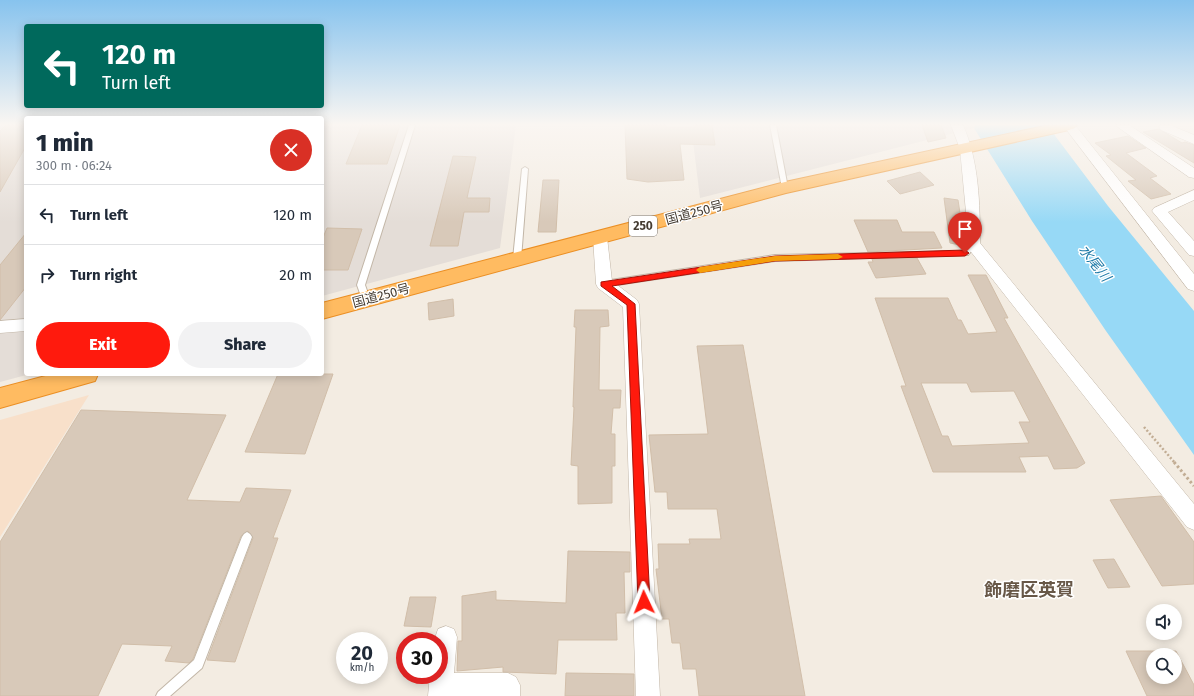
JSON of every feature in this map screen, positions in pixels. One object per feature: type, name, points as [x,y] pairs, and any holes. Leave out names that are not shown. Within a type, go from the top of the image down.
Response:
[{"type":"highway","name":"国道250号","points":[[324,310],[785,188],[923,157]]},
{"type":"highway","points":[[0,398],[80,376]]},
{"type":"street","points":[[967,157],[973,212],[973,244],[1194,520]]},
{"type":"street","points":[[1095,157],[1194,285]]},
{"type":"street","points":[[1169,157],[1194,174]]},
{"type":"street","points":[[1194,194],[1159,211],[1194,251]]},
{"type":"street","points":[[600,237],[604,284],[631,304],[648,696]]},
{"type":"street","points":[[0,327],[24,325]]},
{"type":"street","points":[[440,690],[508,685],[508,696]]},
{"type":"lane","points":[[366,299],[361,285],[402,157]]},
{"type":"lane","points":[[779,157],[785,188]]},
{"type":"lane","points":[[518,259],[525,170]]},
{"type":"lane","points":[[604,284],[775,258],[965,253],[973,244]]},
{"type":"lane","points":[[162,696],[198,664],[247,537]]},
{"type":"shaded area","points":[[0,157],[24,157],[24,376],[0,382]]},
{"type":"shaded area","points":[[324,157],[512,157],[500,248],[324,295]]},
{"type":"shaded area","points":[[695,157],[859,157],[700,198]]},
{"type":"shaded area","points":[[89,395],[0,537],[0,420]]},
{"type":"water","name":"水尾川","points":[[992,157],[1071,157],[1108,206],[1194,311],[1194,455],[1106,331],[1032,221]]},
{"type":"building","points":[[0,157],[20,157],[0,192]]},
{"type":"building","points":[[349,157],[389,157],[387,164],[346,164]]},
{"type":"building","points":[[453,157],[476,157],[467,198],[490,198],[489,212],[464,212],[458,246],[430,246]]},
{"type":"building","points":[[626,157],[681,157],[684,180],[648,182],[627,179]]},
{"type":"building","points":[[1108,157],[1132,157],[1157,176],[1150,178],[1171,194],[1151,199],[1128,181],[1136,180]]},
{"type":"building","points":[[1185,157],[1194,157],[1194,163]]},
{"type":"building","points":[[920,172],[934,185],[900,194],[887,181]]},
{"type":"building","points":[[543,180],[559,180],[556,232],[538,232]]},
{"type":"building","points":[[944,198],[958,200],[965,246],[950,243]]},
{"type":"building","points":[[854,220],[897,220],[902,232],[934,232],[942,248],[868,252]]},
{"type":"building","points":[[327,228],[362,229],[348,270],[324,270],[324,235]]},
{"type":"building","points":[[24,235],[24,290],[0,320],[0,265]]},
{"type":"building","points":[[917,258],[926,274],[876,278],[868,262],[873,262],[872,259]]},
{"type":"building","points":[[968,275],[986,275],[1008,318],[1004,318],[1085,463],[1077,468],[1054,469],[1048,456],[1019,457],[1026,472],[933,472],[901,386],[906,386],[875,298],[948,298],[958,320],[961,320],[968,334],[997,332]],"holes":[[[921,383],[967,383],[971,392],[1014,391],[1030,422],[1019,422],[1029,443],[952,446],[948,436],[942,436]]]},
{"type":"building","points":[[453,299],[454,316],[429,320],[428,303]]},
{"type":"building","points":[[575,310],[608,310],[609,326],[600,327],[599,390],[621,390],[620,408],[613,408],[611,434],[615,434],[615,466],[612,466],[612,503],[578,504],[578,466],[571,465],[574,407]]},
{"type":"building","points":[[743,345],[805,696],[699,696],[696,669],[683,669],[680,643],[672,643],[669,619],[662,619],[656,569],[659,569],[658,544],[690,544],[689,539],[721,539],[717,509],[668,509],[667,492],[655,492],[649,435],[708,434],[697,346]]},
{"type":"building","points":[[324,374],[333,374],[305,454],[245,452],[277,376],[324,376]]},
{"type":"building","points":[[81,410],[226,415],[187,500],[240,502],[246,488],[291,490],[273,538],[278,538],[235,662],[207,660],[253,538],[248,531],[241,536],[193,659],[189,663],[165,661],[172,646],[122,644],[98,696],[0,696],[0,542]]},
{"type":"building","points":[[1161,496],[1194,542],[1194,584],[1162,586],[1110,500]]},
{"type":"building","points":[[568,551],[630,552],[630,572],[624,572],[625,613],[616,613],[617,640],[558,640],[556,674],[503,672],[503,667],[457,671],[458,641],[462,641],[462,596],[496,591],[496,600],[566,603]]},
{"type":"building","points":[[1114,559],[1130,587],[1108,588],[1093,560]]},
{"type":"building","points":[[410,597],[436,597],[431,627],[404,626]]},
{"type":"building","points":[[1126,651],[1146,651],[1146,684],[1182,684],[1182,662],[1194,685],[1194,696],[1147,696]]},
{"type":"building","points":[[566,673],[634,674],[634,696],[565,696]]},
{"type":"slow traffic","points":[[700,270],[775,258],[838,257]]},
{"type":"district","name":"飾磨区英賀","points":[[1029,590]]},
{"type":"route","points":[[644,602],[631,304],[604,284],[775,258],[965,253]]}]
